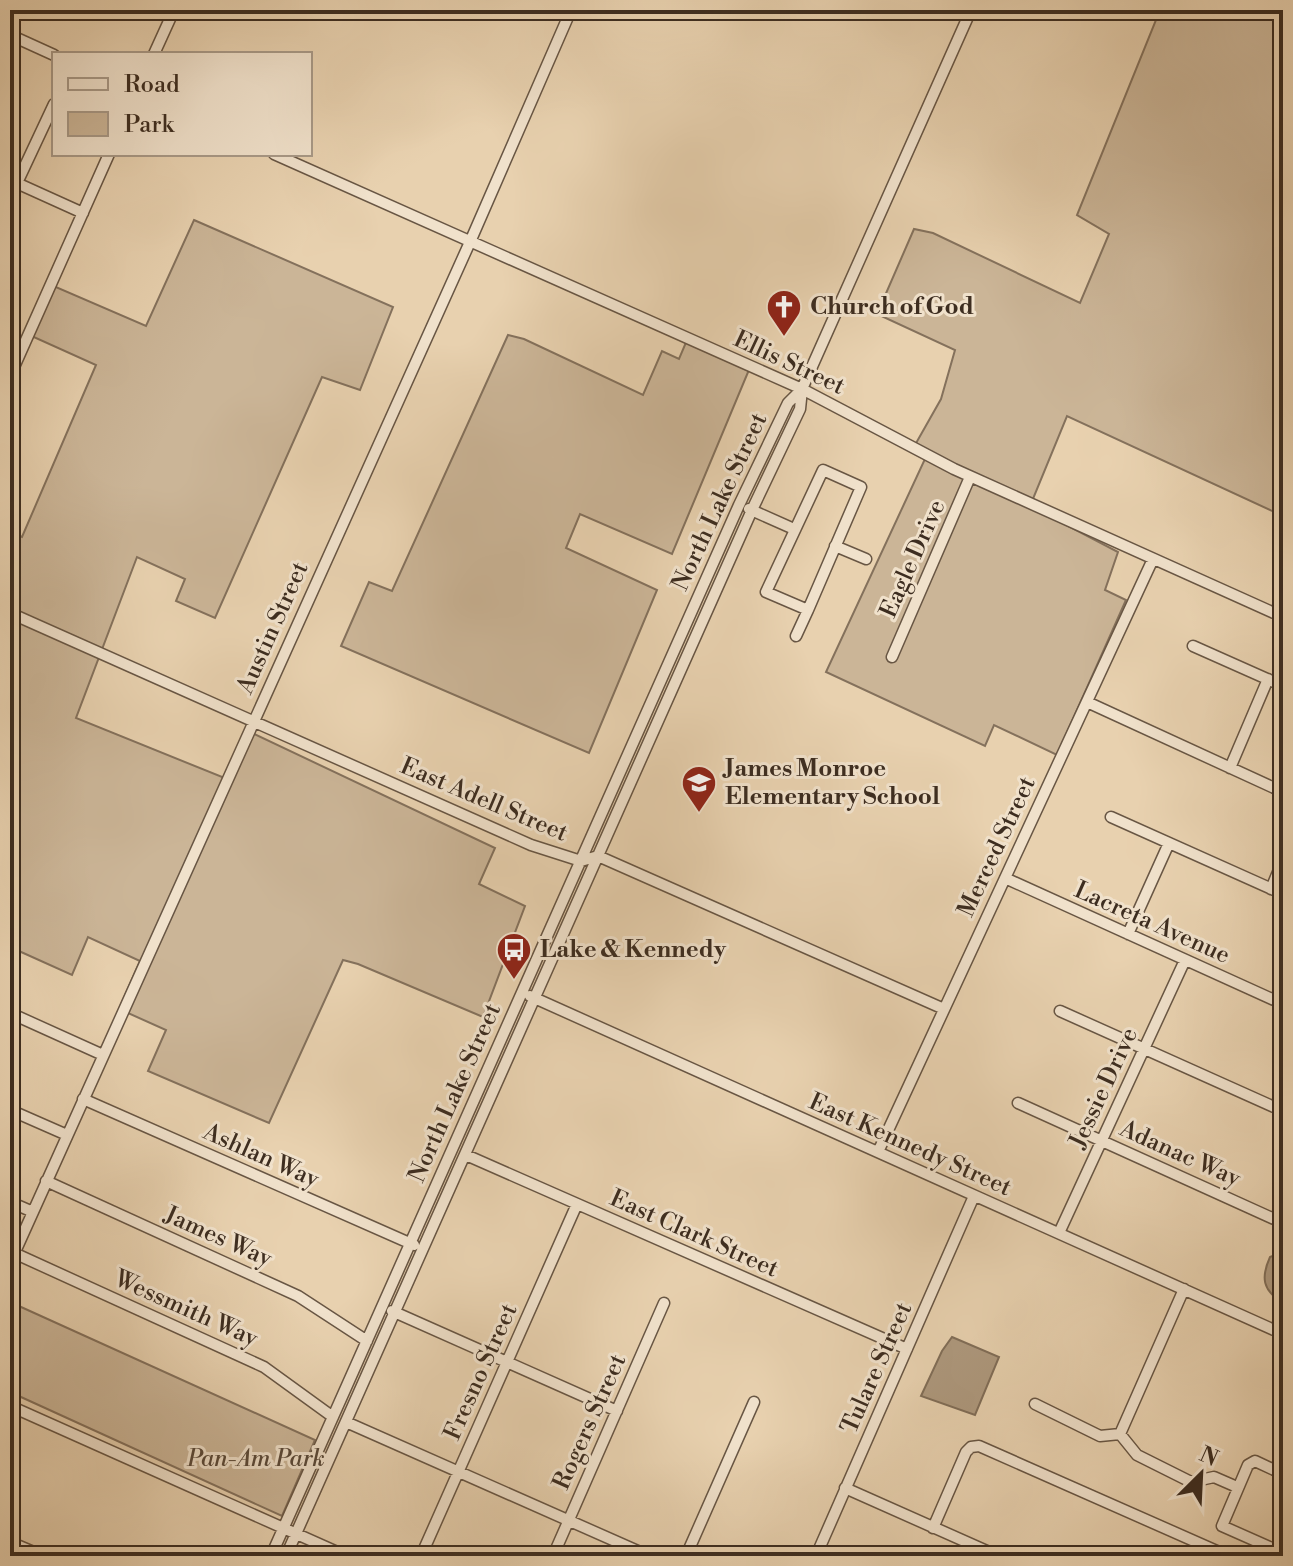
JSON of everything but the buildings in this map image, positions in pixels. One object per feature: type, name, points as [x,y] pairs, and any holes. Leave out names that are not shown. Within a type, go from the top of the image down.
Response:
[{"type":"street","points":[[155,52],[174,10]]},
{"type":"street","name":"Austin Street","points":[[12,1258],[470,242],[564,26],[567,10]]},
{"type":"street","name":"North Lake Street","points":[[286,1556],[650,737],[800,409],[802,389],[971,10]]},
{"type":"street","points":[[10,35],[52,54]]},
{"type":"street","points":[[52,108],[14,181],[83,213]]},
{"type":"street","points":[[10,376],[108,156]]},
{"type":"street","name":"Ellis Street","points":[[278,156],[802,389],[970,477],[1283,617]]},
{"type":"street","name":"North Lake Street","points":[[271,1556],[739,505],[788,403],[802,389]]},
{"type":"street","points":[[796,636],[808,610],[861,487],[823,470],[766,592],[808,610]]},
{"type":"street","name":"Eagle Drive","points":[[892,657],[970,477]]},
{"type":"street","points":[[739,505],[794,529]]},
{"type":"street","points":[[835,546],[866,559]]},
{"type":"street","name":"Merced Street","points":[[878,1152],[1153,559]]},
{"type":"street","name":"East Adell Street","points":[[10,613],[531,845],[581,861],[598,856]]},
{"type":"street","points":[[1193,646],[1283,686]]},
{"type":"street","points":[[1230,768],[1268,679]]},
{"type":"street","points":[[1087,702],[1283,792]]},
{"type":"street","points":[[633,745],[650,737]]},
{"type":"street","points":[[1111,817],[1283,894]]},
{"type":"street","points":[[1128,934],[1169,843]]},
{"type":"street","points":[[598,856],[944,1009]]},
{"type":"street","points":[[1271,889],[1283,860]]},
{"type":"street","name":"Lacreta Avenue","points":[[1005,878],[1283,1004]]},
{"type":"street","name":"Jessie Drive","points":[[1059,1233],[1185,960]]},
{"type":"street","name":"East Kennedy Street","points":[[521,992],[1283,1334]]},
{"type":"street","points":[[1060,1011],[1283,1111]]},
{"type":"street","points":[[10,1013],[103,1055]]},
{"type":"street","name":"Ashlan Way","points":[[83,1099],[422,1248]]},
{"type":"street","name":"Adanac Way","points":[[1018,1103],[1283,1223]]},
{"type":"street","points":[[10,1110],[67,1135]]},
{"type":"street","name":"East Clark Street","points":[[466,1155],[907,1349]]},
{"type":"street","name":"James Way","points":[[46,1181],[298,1296],[367,1341]]},
{"type":"street","name":"Tulare Street","points":[[816,1556],[974,1196]]},
{"type":"street","points":[[10,1202],[33,1212]]},
{"type":"street","name":"Fresno Street","points":[[421,1556],[577,1204]]},
{"type":"street","name":"Wessmith Way","points":[[12,1258],[264,1367],[333,1417]]},
{"type":"street","points":[[1120,1434],[1184,1289]]},
{"type":"street","name":"Rogers Street","points":[[553,1556],[664,1303]]},
{"type":"street","points":[[383,1306],[617,1411]]},
{"type":"street","points":[[686,1556],[754,1402]]},
{"type":"street","points":[[1035,1404],[1100,1436],[1120,1434]]},
{"type":"street","points":[[10,1406],[346,1556]]},
{"type":"street","points":[[346,1422],[649,1556]]},
{"type":"street","points":[[1120,1434],[1137,1455],[1191,1482],[1214,1477],[1237,1487]]},
{"type":"street","points":[[933,1528],[966,1452],[971,1447],[979,1446],[1228,1556]]},
{"type":"street","points":[[1283,1474],[1255,1461],[1248,1465],[1222,1526],[1283,1553]]},
{"type":"street","points":[[845,1488],[998,1556]]},
{"type":"street","points":[[10,1542],[43,1556]]},
{"type":"green space","points":[[1148,10],[1283,10],[1283,516],[1067,416],[1030,506],[1118,552],[1105,590],[1126,600],[1057,755],[994,725],[985,746],[826,672],[925,459],[911,452],[941,399],[955,350],[877,314],[914,229],[933,233],[1080,303],[1109,234],[1077,215],[1156,20]]},
{"type":"green space","points":[[194,220],[393,307],[360,390],[322,377],[215,618],[176,601],[185,579],[137,557],[76,718],[227,779],[250,732],[495,848],[479,884],[525,906],[483,1017],[343,960],[269,1123],[148,1071],[166,1030],[119,1009],[140,961],[88,937],[72,975],[10,947],[10,901],[14,892],[10,889],[10,532],[22,537],[96,365],[27,334],[49,284],[146,326]]},
{"type":"green space","points":[[508,335],[524,339],[643,395],[662,351],[679,359],[687,340],[751,365],[672,554],[580,514],[566,548],[657,590],[589,753],[341,646],[369,582],[392,591]]},
{"type":"green space","name":"Pan-Am Park","points":[[10,1302],[315,1440],[282,1516],[10,1392]]},
{"type":"shaded area","points":[[1283,1254],[1283,1302],[1271,1293],[1265,1283],[1270,1257]]},
{"type":"shaded area","points":[[952,1337],[999,1357],[975,1415],[921,1396]]},
{"type":"place","name":"Church of God","points":[[784,338]]},
{"type":"place","name":"James Monroe Elementary School","points":[[699,814]]},
{"type":"place","name":"Lake & Kennedy","points":[[514,981]]}]
